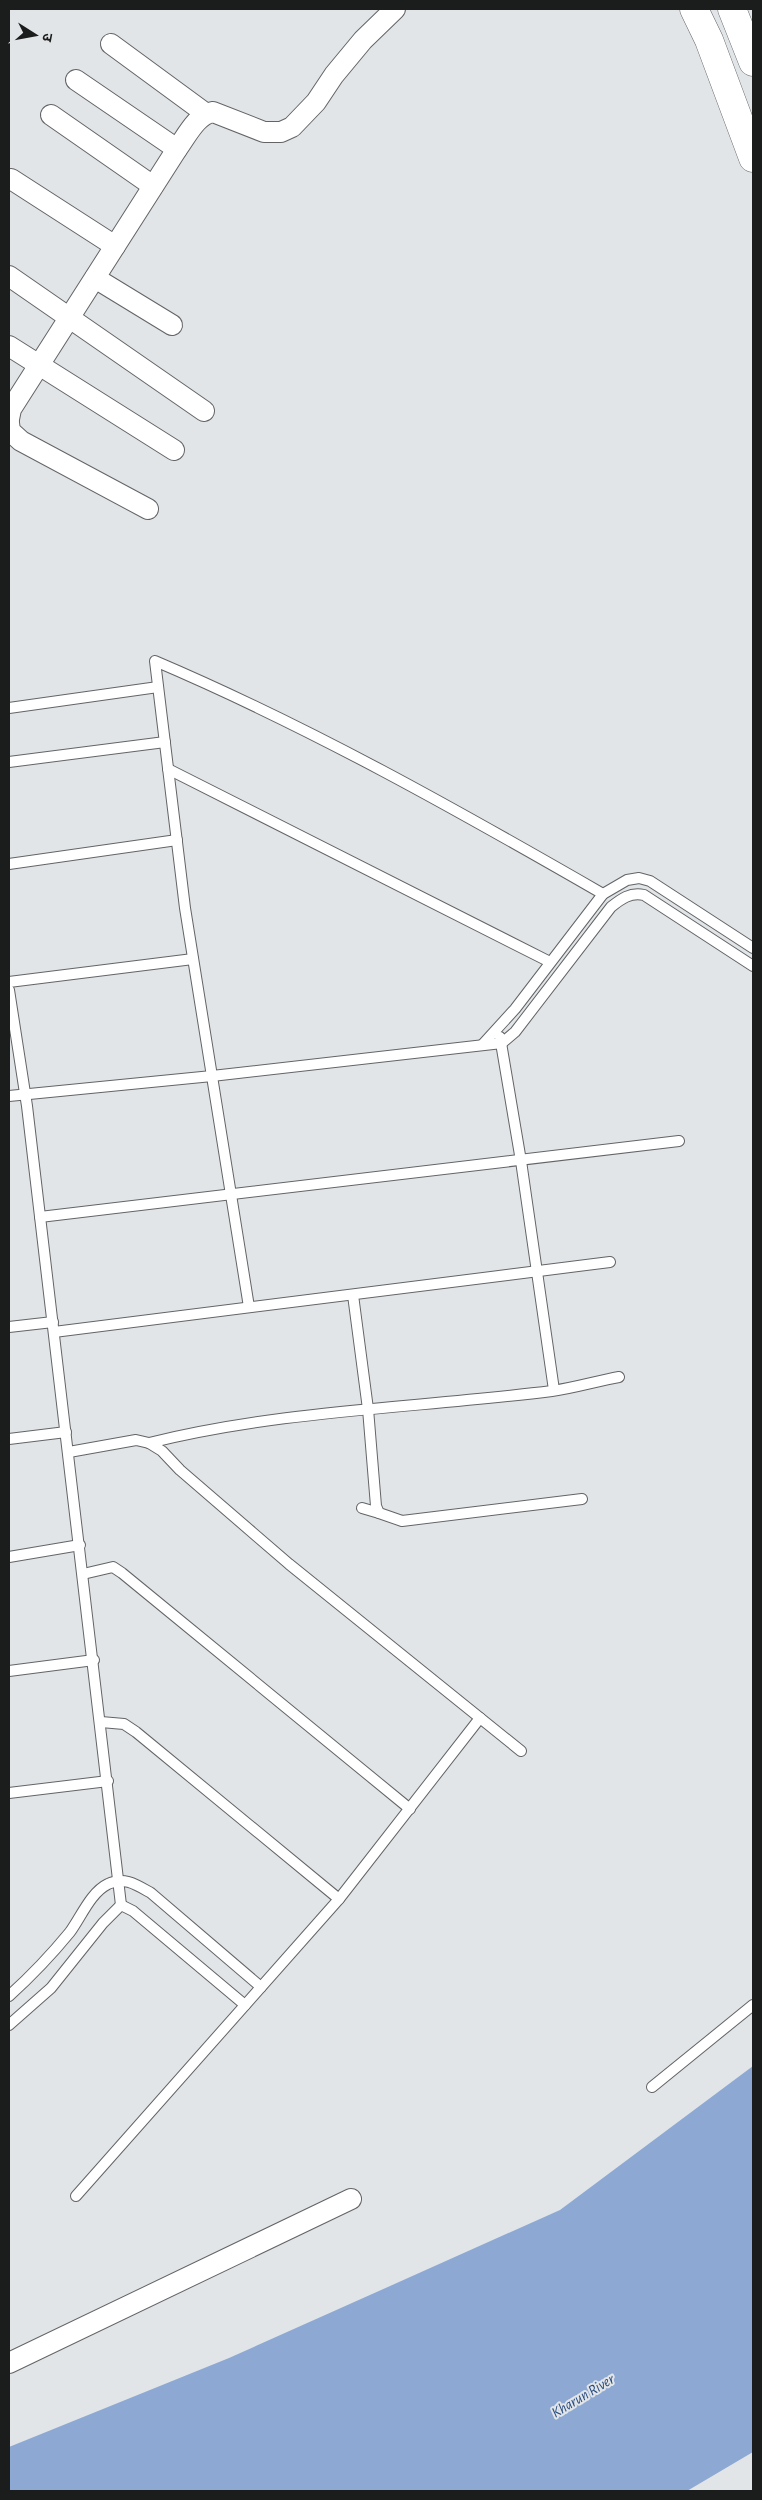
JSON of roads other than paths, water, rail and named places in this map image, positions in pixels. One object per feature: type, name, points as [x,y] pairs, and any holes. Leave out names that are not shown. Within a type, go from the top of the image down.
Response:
[{"type":"street","points":[[111,44],[205,113],[213,112],[264,132],[281,132],[292,127],[316,102],[334,75],[363,40],[394,9]]},
{"type":"street","points":[[694,9],[709,40],[753,158]]},
{"type":"street","points":[[732,9],[753,62]]},
{"type":"street","points":[[76,80],[177,149]]},
{"type":"street","points":[[9,419],[11,409],[40,367],[153,186],[177,149],[205,113]]},
{"type":"street","points":[[51,115],[153,186]]},
{"type":"street","points":[[11,179],[115,246]]},
{"type":"street","points":[[9,276],[204,411]]},
{"type":"street","points":[[95,278],[172,325]]},
{"type":"street","points":[[9,346],[174,450]]},
{"type":"street","points":[[9,424],[10,431],[21,441],[148,510]]},
{"type":"street","points":[[9,2363],[351,2199]]},
{"type":"lane","points":[[249,1307],[193,959],[155,661],[260,709],[361,760],[603,894]]},
{"type":"lane","points":[[9,708],[158,687]]},
{"type":"lane","points":[[9,762],[165,742]]},
{"type":"lane","points":[[168,769],[550,962]]},
{"type":"lane","points":[[9,864],[177,840]]},
{"type":"lane","points":[[484,1044],[603,894],[626,880],[639,878],[650,881],[753,948]]},
{"type":"lane","points":[[9,1096],[212,1076],[502,1043],[516,1032],[611,907],[631,894],[644,895],[753,966]]},
{"type":"lane","points":[[9,982],[193,959]]},
{"type":"lane","points":[[9,990],[25,1094],[94,1660],[121,1906]]},
{"type":"lane","points":[[497,1030],[502,1043],[521,1161],[554,1390]]},
{"type":"lane","points":[[40,1217],[679,1141]]},
{"type":"lane","points":[[9,1327],[53,1327],[249,1307],[537,1273],[610,1262]]},
{"type":"lane","points":[[353,1295],[368,1409],[376,1506],[379,1513]]},
{"type":"lane","points":[[149,1443],[197,1431],[240,1424],[554,1390],[619,1376]]},
{"type":"lane","points":[[9,1439],[66,1432]]},
{"type":"lane","points":[[68,1452],[136,1440],[149,1443],[162,1451],[180,1470],[289,1564],[521,1750]]},
{"type":"lane","points":[[362,1508],[402,1521],[582,1499]]},
{"type":"lane","points":[[9,1557],[80,1545]]},
{"type":"lane","points":[[83,1574],[113,1567],[122,1573],[410,1809]]},
{"type":"lane","points":[[9,1671],[94,1660]]},
{"type":"lane","points":[[76,2196],[339,1899],[480,1718]]},
{"type":"lane","points":[[101,1722],[124,1724],[136,1732],[339,1899]]},
{"type":"lane","points":[[9,1792],[108,1781]]},
{"type":"lane","points":[[9,1996],[70,1932],[95,1895],[106,1884],[119,1880],[131,1882],[151,1893],[261,1987]]},
{"type":"lane","points":[[121,1906],[134,1911],[245,2005]]},
{"type":"lane","points":[[9,2025],[51,1988],[103,1923],[121,1906]]},
{"type":"lane","points":[[652,2087],[753,2005]]},
{"type":"water","name":"Kharun River","points":[[753,2066],[753,2452],[687,2491],[9,2491],[9,2447],[229,2358],[560,2210]]}]
